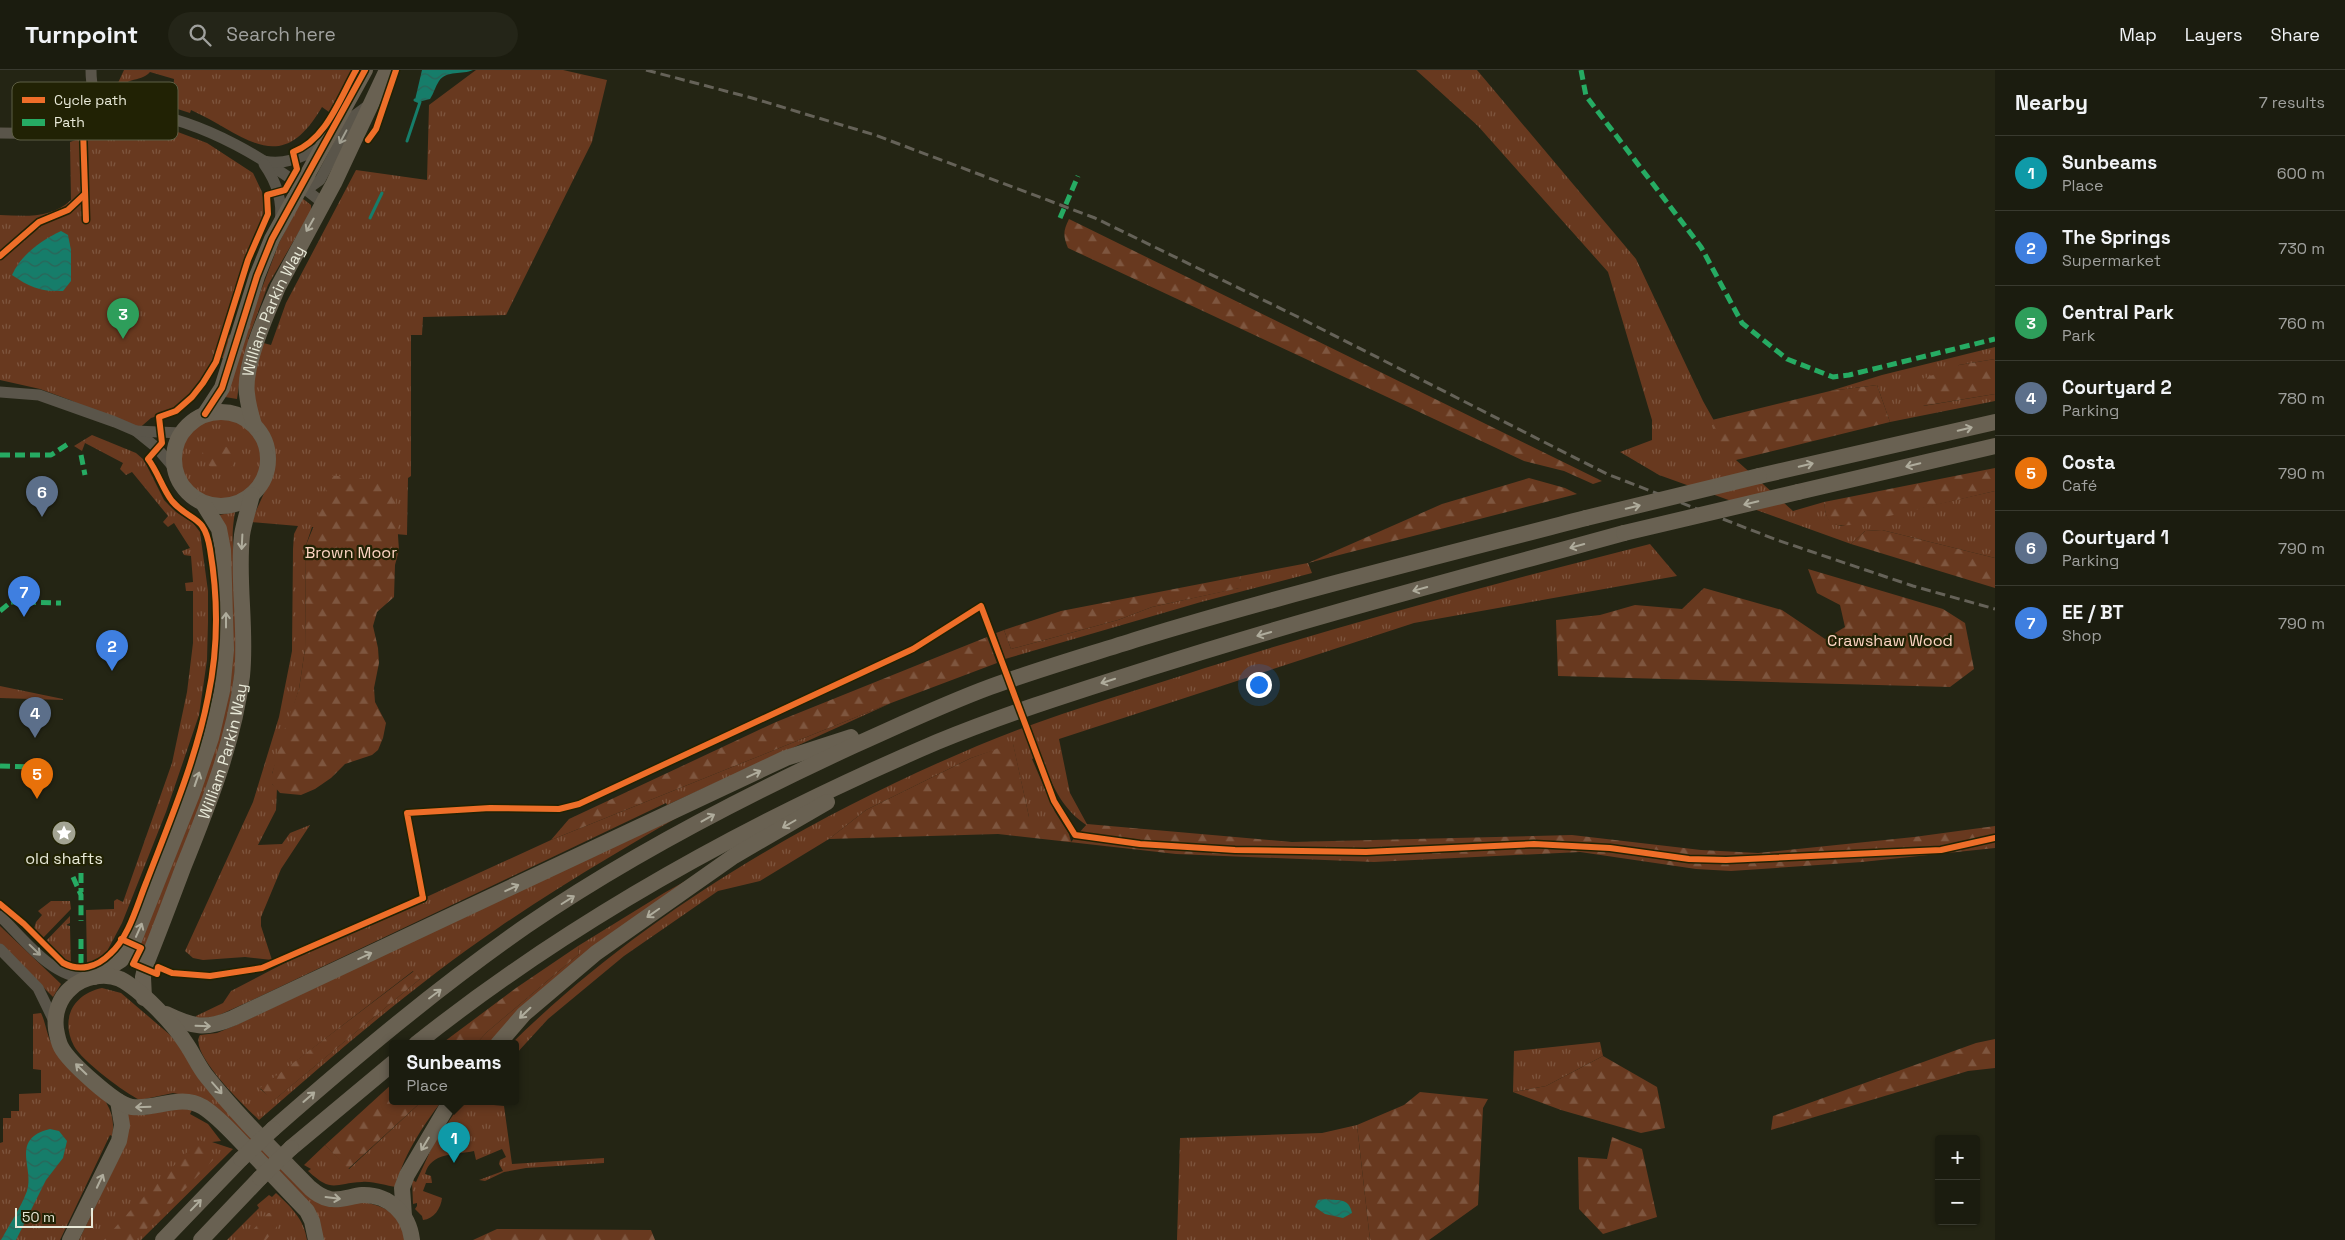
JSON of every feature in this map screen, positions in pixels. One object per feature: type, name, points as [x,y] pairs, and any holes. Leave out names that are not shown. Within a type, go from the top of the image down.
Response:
[{"type":"highway","name":"William Parkin Way","points":[[205,414],[222,388],[257,276],[280,224],[303,188],[323,147],[366,70]]},
{"type":"highway","name":"William Parkin Way","points":[[254,425],[246,393],[248,370],[259,336],[278,287],[323,203],[374,101],[387,70]]},
{"type":"highway","points":[[231,413],[243,417],[254,425],[262,435],[267,447],[266,473],[261,485],[252,495],[241,502],[229,506],[203,503],[191,496],[181,485],[174,468],[175,450],[181,433],[194,420],[205,414],[231,413]]},
{"type":"highway","points":[[163,1240],[241,1159],[348,1063],[428,999],[526,926],[640,856],[768,785],[925,714],[991,687],[1193,622],[1586,518],[1995,422]]},
{"type":"highway","points":[[421,1040],[546,948],[658,878],[780,813],[939,742],[1068,694],[1201,652],[1624,533],[1995,446]]},
{"type":"highway","name":"William Parkin Way","points":[[144,998],[143,978],[146,964],[204,816],[235,716],[242,676],[245,634],[241,564],[242,534],[252,495]]},
{"type":"highway","name":"William Parkin Way","points":[[56,1024],[56,1012],[61,999],[78,982],[91,977],[120,960],[132,945],[192,794],[211,738],[222,691],[226,650],[223,550],[219,529],[203,503]]},
{"type":"highway","points":[[157,1010],[194,1026],[207,1027],[224,1022],[786,758],[925,714]]},
{"type":"highway","points":[[501,1040],[524,1014],[596,953],[734,856],[939,742]]},
{"type":"highway","points":[[91,977],[118,978],[157,1010],[185,1040],[206,1077],[310,1188],[331,1199],[363,1195],[379,1197],[393,1205],[404,1216],[410,1227],[412,1240]]},
{"type":"highway","points":[[56,1024],[57,1036],[68,1056],[118,1101],[130,1107],[138,1108],[191,1102],[203,1108],[220,1121],[307,1211],[312,1221],[316,1240]]},
{"type":"highway","points":[[201,1240],[291,1148],[389,1066]]},
{"type":"highway","points":[[70,1240],[119,1140],[122,1125],[118,1101]]},
{"type":"highway","points":[[404,1216],[402,1188],[407,1175],[448,1105]]},
{"type":"street","points":[[303,188],[320,180],[354,116],[374,101]]},
{"type":"street","points":[[178,120],[226,139],[303,188],[323,203]]},
{"type":"street","points":[[262,161],[275,164],[288,162],[323,147]]},
{"type":"street","points":[[262,161],[276,186],[281,213],[280,224]]},
{"type":"street","points":[[0,392],[39,395],[136,431],[181,433]]},
{"type":"street","points":[[136,431],[157,448],[174,468]]},
{"type":"street","points":[[0,916],[56,970],[77,978],[91,977]]},
{"type":"street","points":[[0,949],[38,988],[56,1024]]},
{"type":"green space","points":[[124,70],[353,70],[329,112],[322,107],[307,129],[292,141],[277,146],[261,145],[191,110],[190,113],[178,109],[178,82],[174,82],[174,79],[150,72],[141,78],[118,82]]},
{"type":"green space","points":[[476,70],[563,70],[607,80],[592,142],[506,315],[423,317],[422,335],[411,335],[411,476],[408,478],[407,535],[312,527],[306,545],[305,649],[299,689],[272,774],[272,784],[277,788],[276,810],[258,845],[282,844],[290,833],[310,825],[281,869],[261,917],[261,926],[272,960],[245,957],[203,960],[193,958],[185,951],[253,802],[279,717],[292,651],[293,549],[294,534],[298,526],[251,522],[274,471],[273,450],[256,411],[242,363],[237,399],[225,397],[237,362],[215,356],[205,377],[189,397],[173,411],[151,418],[136,431],[70,400],[40,389],[0,380],[0,215],[37,215],[55,210],[71,200],[70,142],[76,140],[178,140],[178,132],[207,143],[253,173],[262,192],[265,207],[263,220],[245,260],[223,333],[243,338],[279,243],[302,198],[311,205],[311,211],[268,285],[248,339],[271,345],[286,303],[356,170],[427,180],[429,105]]},
{"type":"green space","points":[[1416,70],[1477,70],[1636,259],[1703,401],[1736,460],[1793,511],[1824,502],[1828,518],[1832,523],[1841,526],[1995,491],[1995,558],[1882,530],[1865,531],[1851,544],[1659,475],[1620,452],[1652,440],[1652,420],[1608,272],[1478,126]]},
{"type":"green space","points":[[1069,219],[1602,481],[1593,484],[1564,471],[1524,461],[1068,248],[1064,234]]},
{"type":"green space","points":[[1995,347],[1995,359],[1959,365],[1923,406],[1995,394],[1995,401],[1890,422],[1877,385],[1830,391],[1882,375]]},
{"type":"green space","points":[[1995,359],[1995,394],[1922,406],[1918,399],[1917,381],[1959,365]]},
{"type":"green space","points":[[1877,385],[1890,422],[1736,460],[1721,457],[1712,420],[1830,391]]},
{"type":"green space","points":[[221,419],[236,422],[249,431],[258,444],[261,459],[258,474],[249,487],[236,496],[221,499],[206,496],[193,487],[184,474],[181,459],[184,444],[193,431],[206,422]]},
{"type":"green space","points":[[92,435],[136,453],[144,460],[164,500],[176,512],[193,523],[200,532],[208,591],[208,622],[207,660],[199,715],[166,812],[122,923],[105,955],[87,964],[86,910],[114,909],[114,901],[117,899],[123,902],[172,763],[187,692],[193,643],[193,591],[186,591],[185,583],[193,582],[191,556],[184,555],[182,551],[190,548],[174,523],[168,527],[163,522],[168,516],[132,472],[126,475],[120,469],[123,463],[85,443],[82,451],[74,446]]},
{"type":"green space","points":[[209,444],[224,445],[234,453],[233,465],[229,469],[215,469],[206,462],[202,453]]},
{"type":"green space","points":[[1995,468],[1995,491],[1851,525],[1834,524],[1830,522],[1826,515],[1824,502]]},
{"type":"green space","name":"Brown Moor","points":[[328,475],[385,481],[393,485],[395,492],[399,550],[395,565],[394,597],[377,612],[373,626],[379,663],[374,688],[375,702],[386,723],[378,750],[372,755],[345,764],[331,778],[315,789],[301,795],[280,793],[272,784],[272,774],[281,739],[299,689],[305,649],[306,545],[326,494],[325,480]]},
{"type":"green space","points":[[1529,478],[1565,488],[1577,494],[1308,563],[1442,504]]},
{"type":"green space","points":[[235,512],[233,540],[237,601],[237,645],[232,693],[214,767],[201,805],[144,949],[138,947],[220,724],[219,515]]},
{"type":"green space","points":[[1882,530],[1995,558],[1995,588],[1851,544],[1865,531]]},
{"type":"green space","points":[[1650,544],[1677,576],[1414,623],[1059,739],[1070,793],[1088,826],[1064,804],[1053,786],[1040,756],[1032,759],[1055,812],[1069,834],[1071,842],[1029,817],[1013,744],[971,758],[866,810],[829,839],[760,881],[718,891],[624,956],[548,1019],[519,1051],[519,1040],[515,1040],[562,997],[616,953],[672,912],[730,873],[790,838],[914,774],[1033,724],[1090,705],[1315,635]]},
{"type":"green space","points":[[1308,563],[1312,573],[1201,602],[1005,659],[996,633],[1004,630],[1011,649],[1118,620],[1152,607],[1239,588],[1241,576]]},
{"type":"green space","name":"Crawshaw Wood","points":[[1808,569],[1943,609],[1965,623],[1974,669],[1950,687],[1558,676],[1556,620],[1600,615],[1635,605],[1682,609],[1704,588],[1782,610],[1825,639],[1845,627],[1840,605],[1817,593]]},
{"type":"green space","points":[[1241,576],[1240,588],[1152,607],[1118,620],[1011,649],[1004,630],[1061,611]]},
{"type":"green space","points":[[987,637],[997,663],[891,703],[551,840],[569,819],[776,722]]},
{"type":"green space","points":[[0,686],[63,699],[63,700],[0,698]]},
{"type":"green space","points":[[891,703],[667,805],[666,803],[248,1002],[217,1016],[197,1020],[196,1016],[223,1003],[231,991],[304,953],[551,840]]},
{"type":"green space","points":[[1013,743],[1029,817],[1056,818],[1071,842],[1087,824],[1292,842],[1572,835],[1701,850],[1758,853],[1914,837],[1995,826],[1995,848],[1862,862],[1731,871],[1696,869],[1580,852],[1374,862],[1176,854],[998,834],[829,839],[866,810],[971,758]]},
{"type":"green space","points":[[715,796],[578,876],[466,950],[376,1021],[259,1120],[220,1079],[202,1054],[199,1043],[200,1035],[217,1033]],"holes":[[[413,971],[420,979],[274,1100],[260,1089]]]},
{"type":"green space","points":[[716,864],[493,1040],[480,1040],[579,954],[578,946],[664,893]]},
{"type":"green space","points":[[51,901],[70,901],[71,909],[42,939],[34,929],[36,922],[42,915],[38,911]]},
{"type":"green space","points":[[70,916],[70,923],[66,925],[70,926],[71,966],[61,961],[44,943]]},
{"type":"green space","points":[[0,926],[61,984],[53,997],[0,944]]},
{"type":"green space","points":[[578,946],[579,954],[480,1040],[446,1040],[516,988]]},
{"type":"green space","points":[[414,971],[420,979],[273,1101],[260,1088]]},
{"type":"green space","points":[[102,988],[121,993],[169,1034],[311,1195],[359,1201],[383,1208],[393,1214],[399,1221],[405,1240],[324,1240],[316,1217],[189,1096],[173,1093],[140,1100],[94,1068],[74,1046],[68,1026],[72,1009],[77,1002],[83,996]]},
{"type":"green space","points":[[41,1013],[53,1045],[94,1086],[110,1109],[113,1122],[112,1136],[110,1135],[60,1240],[0,1240],[0,1143],[3,1142],[3,1118],[11,1118],[11,1111],[19,1111],[19,1094],[41,1093],[41,1070],[33,1069],[33,1014]]},
{"type":"green space","points":[[1995,1039],[1995,1068],[1968,1071],[1771,1130],[1773,1116],[1976,1043]]},
{"type":"green space","points":[[1600,1042],[1603,1056],[1546,1086],[1513,1092],[1514,1051]]},
{"type":"green space","points":[[1603,1056],[1657,1087],[1665,1128],[1641,1133],[1561,1110],[1513,1092],[1546,1086]]},
{"type":"green space","points":[[389,1087],[389,1105],[418,1105],[348,1169],[325,1145]]},
{"type":"green space","points":[[1420,1092],[1488,1099],[1483,1108],[1478,1205],[1429,1240],[1370,1240],[1357,1125],[1404,1105]]},
{"type":"green space","points":[[418,1105],[439,1105],[408,1154],[402,1166],[397,1187],[366,1182],[329,1185],[316,1178],[308,1171],[311,1169],[304,1165],[325,1145],[349,1169]]},
{"type":"green space","points":[[460,1105],[504,1106],[512,1164],[604,1158],[604,1163],[526,1168],[504,1172],[485,1181],[479,1180],[503,1171],[499,1164],[500,1160],[506,1157],[502,1149],[476,1160],[474,1151],[438,1158],[428,1167],[425,1174],[431,1176],[432,1183],[426,1183],[423,1191],[442,1198],[436,1212],[430,1218],[423,1220],[422,1216],[415,1209],[417,1203],[413,1204],[412,1180],[416,1182],[434,1143]]},
{"type":"green space","points":[[180,1108],[192,1110],[190,1114],[208,1124],[221,1141],[212,1142],[233,1149],[141,1240],[79,1240],[123,1149],[128,1113],[144,1115]]},
{"type":"green space","points":[[1357,1125],[1370,1240],[1177,1240],[1180,1138],[1322,1133]]},
{"type":"green space","points":[[1612,1137],[1642,1149],[1657,1217],[1603,1234],[1579,1209],[1578,1157],[1607,1159]]},
{"type":"green space","points":[[200,1139],[216,1157],[136,1240],[104,1240],[128,1213]]},
{"type":"green space","points":[[276,1193],[292,1208],[300,1220],[307,1240],[227,1240],[259,1208],[257,1205],[269,1195],[272,1197]]},
{"type":"green space","points":[[268,1213],[276,1213],[278,1225],[266,1240],[244,1240]]},
{"type":"green space","points":[[497,1229],[651,1230],[655,1240],[473,1240]]},
{"type":"water","points":[[422,70],[473,70],[446,75],[438,83],[430,99],[418,102],[415,100]]},
{"type":"water","points":[[61,231],[68,235],[71,250],[71,281],[63,291],[49,291],[36,288],[12,275],[20,261],[32,249]]},
{"type":"water","points":[[50,1129],[59,1131],[67,1141],[63,1158],[46,1180],[16,1240],[1,1240],[27,1191],[29,1182],[26,1155],[30,1140]]},
{"type":"water","points":[[1325,1199],[1345,1202],[1352,1213],[1343,1218],[1325,1214],[1315,1207],[1318,1200]]},
{"type":"waterway","points":[[407,141],[420,102],[415,100]]},
{"type":"waterway","points":[[370,218],[382,193]]},
{"type":"railway","points":[[646,70],[752,98],[875,135],[1095,218],[1294,315],[1607,474],[1777,540],[1913,586],[1995,609]]},
{"type":"marked path","points":[[1581,70],[1586,96],[1701,247],[1742,323],[1787,359],[1833,377],[1849,375],[1995,339]]},
{"type":"marked path","points":[[1060,218],[1078,176]]},
{"type":"marked path","points":[[0,455],[51,455],[68,444]]},
{"type":"marked path","points":[[81,455],[85,475]]},
{"type":"marked path","points":[[0,611],[22,593],[22,579]]},
{"type":"marked path","points":[[11,602],[61,603]]},
{"type":"marked path","points":[[0,766],[37,767],[37,777]]},
{"type":"marked path","points":[[81,873],[81,892]]},
{"type":"marked path","points":[[73,877],[81,895],[81,921]]},
{"type":"marked path","points":[[81,939],[81,968]]},
{"type":"cycle path","points":[[0,904],[24,924],[63,963],[82,968],[100,962],[117,947],[132,920],[181,791],[196,744],[203,721],[214,661],[216,605],[210,549],[204,529],[196,520],[172,501],[148,459],[162,443],[159,417],[176,411],[192,397],[216,362],[248,260],[268,214],[267,195],[285,190],[297,169],[293,152],[305,146],[323,128],[338,105],[356,70]]},
{"type":"cycle path","points":[[205,414],[222,388],[257,276],[272,239],[365,70]]},
{"type":"cycle path","points":[[368,140],[376,129],[396,70]]},
{"type":"cycle path","points":[[83,140],[86,220]]},
{"type":"cycle path","points":[[0,256],[39,222],[68,210],[84,195]]},
{"type":"cycle path","points":[[423,898],[407,813],[490,808],[559,809],[579,804],[913,649],[981,606],[1054,801],[1075,835],[1140,844],[1235,850],[1366,852],[1534,844],[1610,848],[1689,859],[1726,860],[1941,850],[1995,838]]},
{"type":"cycle path","points":[[121,939],[141,948],[133,964],[157,974],[158,967],[172,973],[210,976],[262,968],[423,898]]},
{"type":"place","name":"Central Park","points":[[123,339]]},
{"type":"place","name":"Courtyard 1","points":[[42,517]]},
{"type":"place","name":"EE / BT","points":[[24,617]]},
{"type":"place","name":"The Springs","points":[[112,671]]},
{"type":"place","name":"Courtyard 2","points":[[35,738]]},
{"type":"place","name":"Costa","points":[[37,799]]},
{"type":"place","name":"old shafts","points":[[64,833]]},
{"type":"place","name":"Sunbeams","points":[[454,1163]]}]
